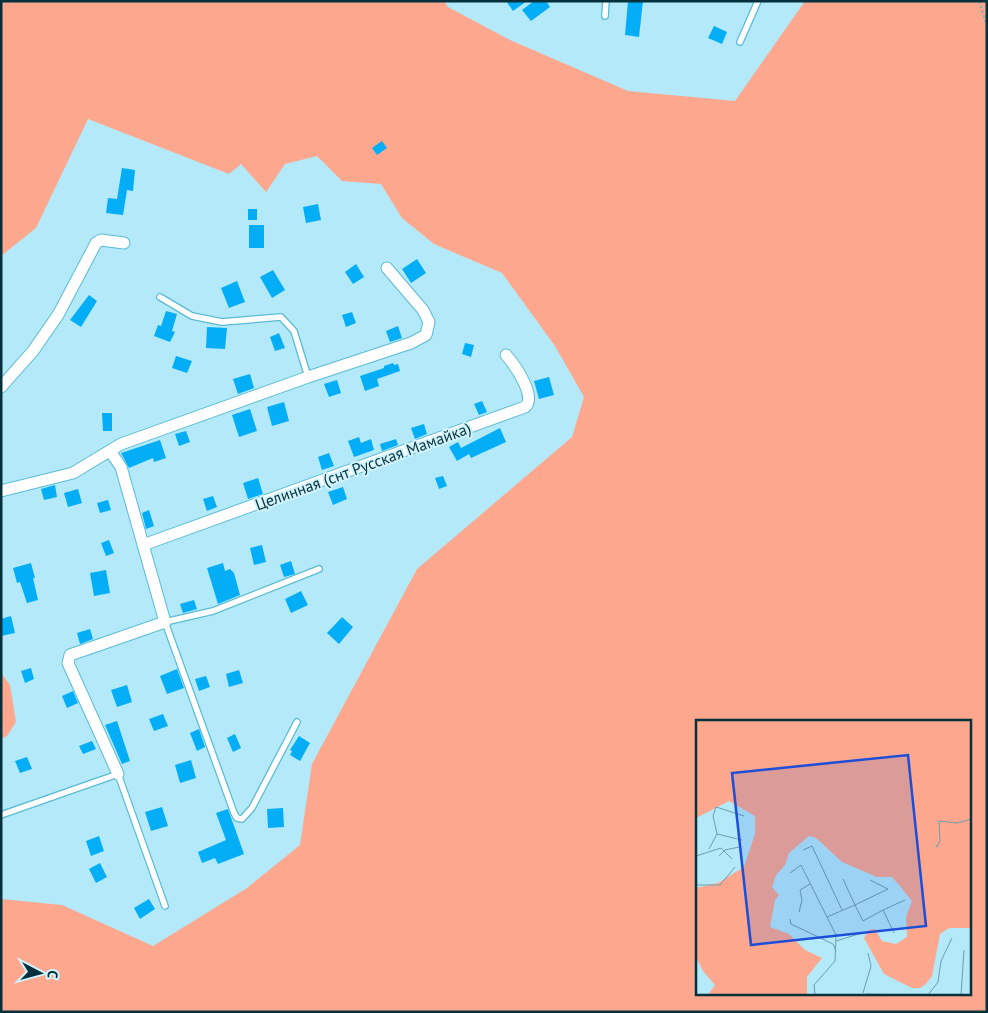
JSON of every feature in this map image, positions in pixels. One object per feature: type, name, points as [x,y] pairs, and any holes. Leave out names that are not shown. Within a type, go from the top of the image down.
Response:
[{"type":"street","points":[[1,387],[34,351],[58,315],[96,243],[101,240],[124,243]]},
{"type":"street","points":[[1,491],[73,473],[121,444],[308,377],[411,343],[426,335],[429,322],[423,310],[387,268]]},
{"type":"street","name":"Целинная (снт Русская Мамайка)","points":[[143,545],[525,407],[529,400],[527,390],[513,362],[506,355]]},
{"type":"street","points":[[110,451],[121,467],[165,622],[70,655],[68,663],[118,774]]},
{"type":"lane","points":[[605,16],[606,1]]},
{"type":"lane","points":[[740,42],[758,1]]},
{"type":"lane","points":[[160,297],[192,316],[222,322],[281,316],[294,332],[308,377]]},
{"type":"lane","points":[[297,722],[252,808],[242,819],[237,818],[165,622],[213,611],[319,569]]},
{"type":"lane","points":[[1,816],[118,774],[165,906]]},
{"type":"path","points":[[979,1],[987,26]]},
{"type":"shaded area","points":[[1,1],[444,1],[448,7],[510,40],[628,91],[735,101],[805,1],[987,1],[987,1012],[1,1012],[1,899],[62,905],[153,946],[247,888],[300,845],[312,764],[417,569],[572,437],[584,397],[555,346],[502,273],[434,244],[402,218],[381,184],[342,181],[317,156],[285,164],[266,192],[241,164],[229,174],[88,119],[36,228],[1,256]]},
{"type":"shaded area","points":[[1,673],[10,685],[16,722],[7,736],[1,739]]},
{"type":"building","points":[[506,1],[527,1],[513,11]]},
{"type":"building","points":[[534,1],[546,1],[550,7],[531,21],[522,10]]},
{"type":"building","points":[[628,1],[643,1],[639,37],[625,35]]},
{"type":"building","points":[[714,26],[727,32],[722,44],[708,38]]},
{"type":"building","points":[[382,141],[387,148],[377,155],[372,148]]},
{"type":"building","points":[[122,168],[135,170],[133,191],[127,190],[123,215],[106,213],[108,198],[117,199]]},
{"type":"building","points":[[318,204],[321,220],[306,223],[303,207]]},
{"type":"building","points":[[248,209],[257,209],[257,220],[248,220]]},
{"type":"building","points":[[249,225],[264,225],[264,248],[249,248]]},
{"type":"building","points":[[417,259],[426,273],[411,283],[402,269]]},
{"type":"building","points":[[356,264],[364,277],[353,284],[345,272]]},
{"type":"building","points":[[273,270],[285,290],[272,298],[260,277]]},
{"type":"building","points":[[237,281],[245,302],[229,308],[221,288]]},
{"type":"building","points":[[89,295],[97,301],[81,327],[70,320]]},
{"type":"building","points":[[166,311],[177,314],[172,331],[175,332],[170,342],[154,336],[158,325],[161,326]]},
{"type":"building","points":[[352,312],[356,323],[346,327],[342,315]]},
{"type":"building","points":[[398,326],[402,338],[390,342],[386,331]]},
{"type":"building","points":[[207,327],[227,328],[225,349],[206,348]]},
{"type":"building","points":[[279,333],[285,348],[275,351],[270,337]]},
{"type":"building","points":[[465,343],[474,345],[471,357],[462,354]]},
{"type":"building","points":[[176,356],[192,361],[187,373],[172,368]]},
{"type":"building","points":[[393,363],[394,365],[398,364],[400,371],[377,379],[379,386],[365,391],[360,376]]},
{"type":"building","points":[[250,374],[254,388],[238,394],[233,379]]},
{"type":"building","points":[[549,377],[554,395],[539,399],[534,381]]},
{"type":"building","points":[[337,380],[341,393],[329,397],[324,384]]},
{"type":"building","points":[[482,401],[487,412],[479,415],[474,404]]},
{"type":"building","points":[[284,402],[289,421],[272,426],[267,407]]},
{"type":"building","points":[[250,409],[257,431],[239,437],[232,415]]},
{"type":"building","points":[[102,413],[112,413],[112,431],[103,431]]},
{"type":"building","points":[[424,424],[427,434],[415,439],[411,428]]},
{"type":"building","points":[[500,428],[506,442],[471,458],[469,454],[457,461],[449,447],[458,442],[461,448]]},
{"type":"building","points":[[186,431],[190,442],[179,446],[175,434]]},
{"type":"building","points":[[359,437],[361,443],[371,439],[374,450],[354,457],[348,441]]},
{"type":"building","points":[[396,439],[398,445],[382,451],[380,444]]},
{"type":"building","points":[[160,440],[166,458],[154,462],[153,458],[129,468],[121,453]]},
{"type":"building","points":[[329,453],[334,466],[322,470],[318,457]]},
{"type":"building","points":[[443,476],[447,486],[439,489],[435,478]]},
{"type":"building","points":[[258,478],[263,494],[248,499],[243,483]]},
{"type":"building","points":[[55,485],[57,497],[44,500],[41,489]]},
{"type":"building","points":[[343,487],[347,499],[333,505],[328,492]]},
{"type":"building","points":[[78,489],[82,503],[68,507],[64,493]]},
{"type":"building","points":[[213,496],[217,507],[207,511],[203,499]]},
{"type":"building","points":[[108,500],[111,510],[100,513],[97,503]]},
{"type":"building","points":[[149,510],[154,526],[146,529],[142,513]]},
{"type":"building","points":[[109,540],[114,553],[106,556],[101,543]]},
{"type":"building","points":[[262,545],[266,562],[254,565],[250,548]]},
{"type":"building","points":[[291,561],[295,574],[284,577],[280,565]]},
{"type":"building","points":[[31,563],[38,600],[27,603],[20,582],[17,583],[13,568]]},
{"type":"building","points":[[223,563],[225,571],[230,569],[234,573],[240,595],[218,604],[207,568]]},
{"type":"building","points":[[106,570],[110,593],[94,596],[90,573]]},
{"type":"building","points":[[301,591],[308,605],[291,613],[285,599]]},
{"type":"building","points":[[194,600],[197,609],[183,613],[180,604]]},
{"type":"building","points":[[11,616],[15,633],[1,636],[1,619]]},
{"type":"building","points":[[342,617],[353,627],[339,644],[327,633]]},
{"type":"building","points":[[90,629],[93,639],[80,644],[77,633]]},
{"type":"building","points":[[31,668],[34,679],[25,683],[21,671]]},
{"type":"building","points":[[177,669],[184,688],[167,694],[160,676]]},
{"type":"building","points":[[239,670],[243,683],[229,687],[226,674]]},
{"type":"building","points":[[206,676],[210,687],[199,691],[195,679]]},
{"type":"building","points":[[127,685],[132,702],[117,707],[111,690]]},
{"type":"building","points":[[73,691],[78,703],[67,708],[62,696]]},
{"type":"building","points":[[163,714],[168,726],[154,731],[149,719]]},
{"type":"building","points":[[117,721],[130,761],[122,764],[105,725]]},
{"type":"building","points":[[199,729],[205,747],[197,751],[190,733]]},
{"type":"building","points":[[235,734],[241,748],[233,752],[227,738]]},
{"type":"building","points":[[299,736],[310,743],[300,761],[290,755],[292,751],[290,750]]},
{"type":"building","points":[[92,741],[96,749],[83,754],[79,746]]},
{"type":"building","points":[[27,757],[32,769],[20,773],[15,761]]},
{"type":"building","points":[[191,760],[196,778],[180,783],[175,765]]},
{"type":"building","points":[[162,807],[168,826],[151,831],[145,812]]},
{"type":"building","points":[[283,808],[284,827],[268,828],[267,809]]},
{"type":"building","points":[[228,809],[244,854],[218,864],[215,858],[202,863],[198,852],[226,840],[216,813]]},
{"type":"building","points":[[99,836],[104,851],[91,856],[86,841]]},
{"type":"building","points":[[100,863],[107,877],[96,883],[89,869]]},
{"type":"building","points":[[149,899],[155,909],[140,919],[134,908]]}]
